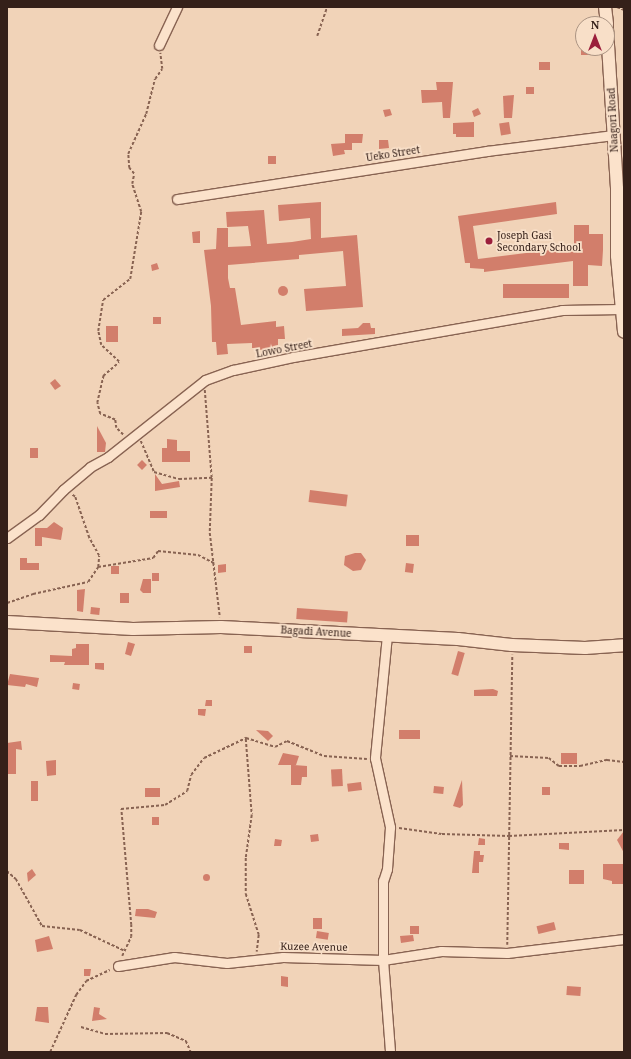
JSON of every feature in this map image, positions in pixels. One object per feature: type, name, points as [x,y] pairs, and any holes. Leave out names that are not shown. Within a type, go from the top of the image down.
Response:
[{"type":"street","points":[[159,45],[177,7]]},
{"type":"street","name":"Naagori Road","points":[[609,56],[624,332]]},
{"type":"street","name":"Ueko Street","points":[[178,199],[487,151],[613,135]]},
{"type":"street","name":"Lowo Street","points":[[7,538],[39,515],[63,490],[90,467],[108,457],[137,432],[204,380],[233,370],[293,358],[562,310],[622,302]]},
{"type":"street","name":"Bagadi Avenue","points":[[7,622],[133,629],[221,627],[458,639],[512,645],[585,648],[624,645]]},
{"type":"street","points":[[387,636],[375,758],[390,827],[387,869],[383,881],[383,960],[390,1052]]},
{"type":"street","name":"Kuzee Avenue","points":[[118,966],[174,957],[227,963],[283,957],[383,960],[441,951],[507,953],[624,939]]},
{"type":"path","points":[[317,36],[327,7]]},
{"type":"path","points":[[617,7],[624,10]]},
{"type":"path","points":[[159,45],[162,69],[154,79],[146,114],[128,154],[129,168],[134,174],[132,184],[141,212],[130,279],[104,300],[98,331],[101,344],[119,362],[103,376],[97,403],[100,414],[115,420],[116,428],[123,435],[137,432],[154,472],[179,479],[212,478]]},
{"type":"path","points":[[204,380],[212,478],[210,533],[221,627]]},
{"type":"path","points":[[7,603],[33,594],[88,582],[98,567],[99,556],[89,538],[75,497],[63,490]]},
{"type":"path","points":[[98,567],[153,558],[158,551],[198,555],[214,563]]},
{"type":"path","points":[[507,953],[512,645]]},
{"type":"path","points":[[246,738],[252,815],[246,858],[246,894],[258,935],[257,960]]},
{"type":"path","points":[[50,1052],[76,995],[86,981],[118,966],[131,937],[121,809],[165,805],[187,791],[191,775],[204,758],[246,738],[275,747],[287,741],[324,756],[375,758]]},
{"type":"path","points":[[510,756],[549,758],[559,766],[580,766],[607,760],[624,762]]},
{"type":"path","points":[[390,827],[442,834],[509,836],[624,830]]},
{"type":"path","points":[[7,870],[16,879],[42,926],[80,930],[125,951]]},
{"type":"path","points":[[81,1027],[105,1034],[167,1033],[186,1041],[191,1052]]},
{"type":"building","points":[[539,62],[550,62],[550,70],[539,70]]},
{"type":"building","points":[[436,82],[453,82],[450,118],[443,118],[442,102],[422,103],[421,90],[437,90]]},
{"type":"building","points":[[526,87],[534,87],[534,94],[526,94]]},
{"type":"building","points":[[514,95],[512,118],[504,118],[503,96]]},
{"type":"building","points":[[478,108],[481,114],[474,117],[472,111]]},
{"type":"building","points":[[390,109],[392,115],[385,117],[383,110]]},
{"type":"building","points":[[474,122],[474,137],[456,137],[456,134],[453,134],[453,123]]},
{"type":"building","points":[[509,122],[511,134],[501,135],[499,124]]},
{"type":"building","points":[[345,134],[363,134],[362,143],[352,143],[352,150],[344,150],[345,154],[333,156],[331,144],[345,143]]},
{"type":"building","points":[[379,140],[388,140],[389,148],[379,149]]},
{"type":"building","points":[[418,147],[419,154],[409,155],[409,149]]},
{"type":"building","points":[[268,156],[276,156],[276,164],[268,164]]},
{"type":"building","points":[[321,202],[321,238],[357,235],[363,307],[306,311],[304,289],[346,286],[343,251],[299,255],[299,259],[228,265],[230,288],[235,288],[241,325],[276,321],[276,327],[284,326],[285,339],[278,339],[278,345],[273,346],[274,348],[260,350],[260,348],[252,348],[252,343],[227,344],[228,354],[217,355],[216,342],[212,342],[211,306],[204,250],[216,249],[217,228],[228,228],[228,247],[251,246],[248,226],[227,227],[226,212],[264,210],[267,244],[292,242],[311,239],[310,218],[279,221],[278,205]]},
{"type":"building","points":[[556,202],[557,214],[473,226],[478,259],[574,247],[574,225],[589,225],[589,234],[603,234],[603,250],[602,266],[588,265],[588,286],[573,286],[573,261],[484,272],[484,269],[470,268],[470,263],[465,263],[458,216]]},
{"type":"building","points":[[200,231],[200,243],[193,243],[192,232]]},
{"type":"building","points":[[157,263],[159,269],[152,271],[151,265]]},
{"type":"building","points":[[503,284],[569,284],[569,298],[503,298]]},
{"type":"building","points":[[281,286],[285,286],[287,287],[287,295],[281,296],[278,293],[278,289]]},
{"type":"building","points":[[153,317],[161,317],[161,324],[153,324]]},
{"type":"building","points":[[363,323],[370,323],[371,328],[375,328],[375,334],[342,336],[342,329],[358,328]]},
{"type":"building","points":[[106,326],[118,326],[118,342],[106,342]]},
{"type":"building","points":[[55,379],[61,386],[55,390],[50,383]]},
{"type":"building","points":[[97,426],[106,443],[105,452],[97,452]]},
{"type":"building","points":[[167,439],[177,440],[177,451],[190,451],[190,462],[162,462],[162,448],[167,448]]},
{"type":"building","points":[[30,448],[38,448],[38,458],[30,458]]},
{"type":"building","points":[[142,460],[147,465],[142,470],[137,465]]},
{"type":"building","points":[[155,474],[162,484],[179,481],[180,487],[155,491]]},
{"type":"building","points":[[310,490],[348,495],[346,507],[309,502]]},
{"type":"building","points":[[150,511],[167,511],[167,518],[150,518]]},
{"type":"building","points":[[54,522],[63,528],[61,540],[42,537],[42,546],[35,546],[35,528],[47,528]]},
{"type":"building","points":[[406,535],[419,535],[419,546],[406,546]]},
{"type":"building","points":[[361,553],[366,560],[361,570],[353,571],[344,565],[345,556]]},
{"type":"building","points":[[20,558],[27,558],[27,563],[39,563],[39,570],[20,570]]},
{"type":"building","points":[[406,563],[414,564],[413,573],[405,572]]},
{"type":"building","points":[[226,564],[226,572],[218,573],[218,565]]},
{"type":"building","points":[[111,566],[119,566],[119,574],[111,574]]},
{"type":"building","points":[[152,573],[159,573],[159,581],[152,581]]},
{"type":"building","points":[[143,579],[151,579],[151,593],[143,593],[140,590]]},
{"type":"building","points":[[85,589],[83,612],[77,611],[77,590]]},
{"type":"building","points":[[120,593],[129,593],[129,603],[120,603]]},
{"type":"building","points":[[91,607],[100,608],[99,615],[90,614]]},
{"type":"building","points":[[297,608],[348,612],[347,623],[296,619]]},
{"type":"building","points":[[128,642],[135,644],[131,656],[125,654]]},
{"type":"building","points":[[76,644],[89,644],[89,665],[64,665],[65,662],[50,662],[50,655],[72,656],[72,649],[76,648]]},
{"type":"building","points":[[244,646],[252,646],[252,653],[244,653]]},
{"type":"building","points":[[458,651],[465,653],[458,676],[451,674]]},
{"type":"building","points":[[95,663],[104,663],[104,670],[95,669]]},
{"type":"building","points":[[10,674],[39,678],[37,687],[26,684],[25,687],[7,685]]},
{"type":"building","points":[[73,683],[80,684],[79,690],[72,689]]},
{"type":"building","points":[[493,689],[498,691],[497,696],[474,696],[474,690]]},
{"type":"building","points":[[206,700],[212,700],[212,706],[205,706]]},
{"type":"building","points":[[198,709],[206,709],[205,716],[198,715]]},
{"type":"building","points":[[256,730],[268,731],[273,736],[268,741]]},
{"type":"building","points":[[399,730],[420,730],[420,739],[399,739]]},
{"type":"building","points":[[21,741],[22,750],[16,749],[16,774],[7,774],[7,743]]},
{"type":"building","points":[[283,753],[299,756],[296,765],[294,765],[307,766],[307,777],[302,777],[301,785],[291,785],[291,765],[278,765]]},
{"type":"building","points":[[561,753],[577,753],[577,764],[561,764]]},
{"type":"building","points":[[56,760],[56,775],[47,776],[46,761]]},
{"type":"building","points":[[342,769],[343,786],[332,787],[331,770]]},
{"type":"building","points":[[462,780],[463,805],[460,808],[453,806]]},
{"type":"building","points":[[31,781],[38,781],[38,801],[31,801]]},
{"type":"building","points":[[361,782],[362,790],[348,792],[347,784]]},
{"type":"building","points":[[434,786],[444,787],[443,794],[433,793]]},
{"type":"building","points":[[542,787],[550,787],[550,795],[542,795]]},
{"type":"building","points":[[145,788],[160,788],[160,797],[145,797]]},
{"type":"building","points":[[152,817],[159,817],[159,825],[152,825]]},
{"type":"building","points":[[624,831],[624,853],[617,840]]},
{"type":"building","points":[[318,834],[319,841],[311,842],[310,835]]},
{"type":"building","points":[[479,838],[485,839],[485,845],[478,845]]},
{"type":"building","points":[[275,839],[282,840],[281,846],[274,846]]},
{"type":"building","points":[[559,843],[569,843],[569,850],[559,849]]},
{"type":"building","points":[[474,851],[480,851],[480,855],[484,855],[483,862],[479,862],[479,873],[472,873]]},
{"type":"building","points":[[603,864],[623,864],[623,884],[612,884],[612,881],[603,879]]},
{"type":"building","points":[[32,869],[36,875],[28,882],[27,873]]},
{"type":"building","points":[[569,870],[584,870],[584,884],[569,884]]},
{"type":"building","points":[[206,874],[209,877],[206,880],[203,877]]},
{"type":"building","points":[[136,909],[148,909],[157,912],[155,918],[135,916]]},
{"type":"building","points":[[313,918],[322,918],[322,929],[313,929]]},
{"type":"building","points":[[554,922],[556,930],[538,934],[537,926]]},
{"type":"building","points":[[410,926],[419,926],[419,934],[410,934]]},
{"type":"building","points":[[317,931],[329,933],[328,940],[316,938]]},
{"type":"building","points":[[413,935],[414,941],[401,943],[400,936]]},
{"type":"building","points":[[49,936],[53,949],[37,952],[35,940]]},
{"type":"building","points":[[84,969],[91,969],[90,976],[84,976]]},
{"type":"building","points":[[281,976],[288,977],[288,987],[281,986]]},
{"type":"building","points":[[567,986],[581,987],[580,996],[566,995]]},
{"type":"building","points":[[37,1007],[48,1007],[49,1023],[35,1021]]},
{"type":"building","points":[[94,1007],[100,1008],[99,1014],[107,1019],[92,1021]]},
{"type":"place","name":"Joseph Gasi Secondary School","points":[[489,241]]}]
